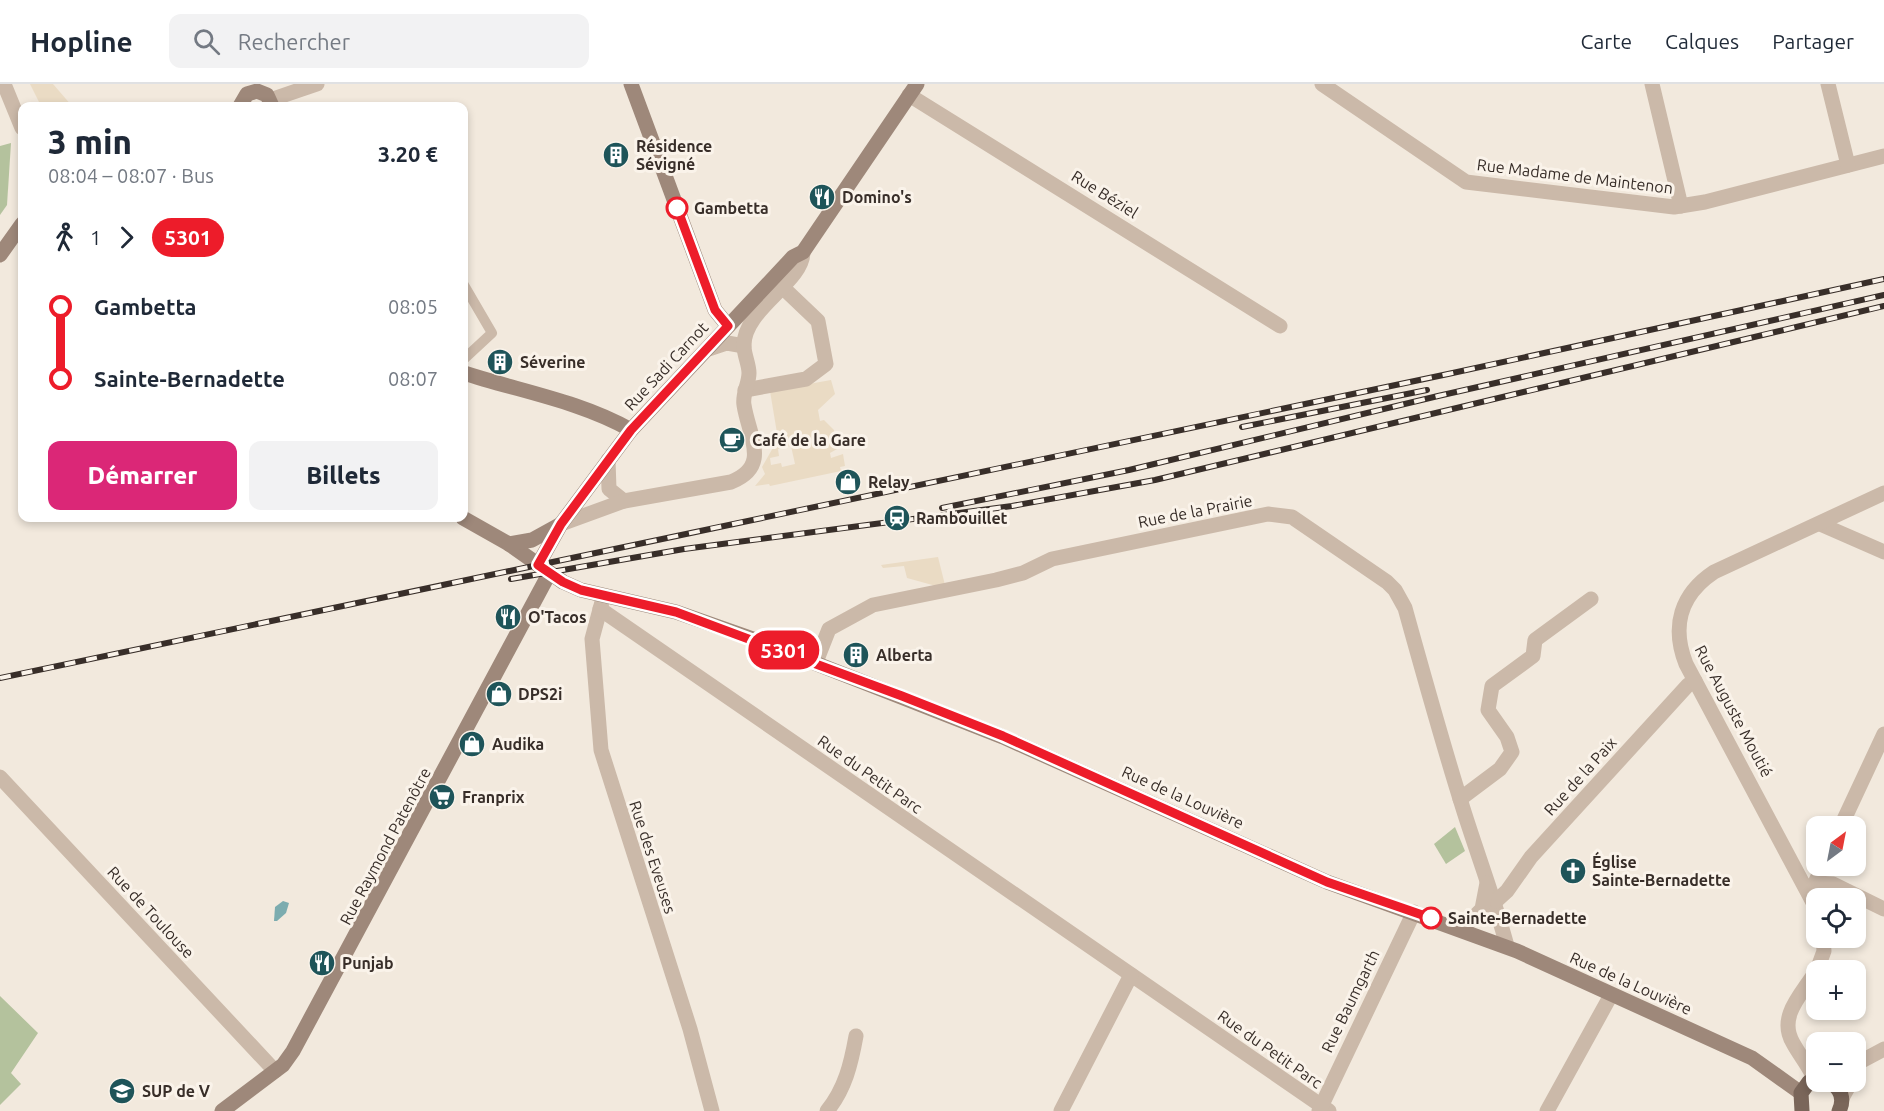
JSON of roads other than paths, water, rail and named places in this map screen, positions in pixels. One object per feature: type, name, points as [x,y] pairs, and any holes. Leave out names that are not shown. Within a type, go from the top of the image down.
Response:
[{"type":"main road","points":[[631,84],[715,310],[738,322]]},
{"type":"main road","name":"Rue Sadi Carnot","points":[[544,569],[561,524],[631,430],[709,349],[778,283],[793,257],[802,252],[913,89]]},
{"type":"main road","points":[[243,95],[262,92],[270,102]]},
{"type":"main road","points":[[0,255],[18,230]]},
{"type":"main road","points":[[468,374],[579,407],[611,419],[631,430]]},
{"type":"main road","name":"Rue de la Louvière","points":[[468,521],[581,590],[600,609],[620,598],[676,612],[816,662],[1003,736],[1327,882],[1507,946],[1611,995],[1648,1009],[1752,1058],[1801,1093]]},
{"type":"main road","points":[[509,544],[532,540],[561,524]]},
{"type":"main road","name":"Rue Raymond Patenôtre","points":[[222,1111],[275,1071],[293,1051],[352,945],[544,569]]},
{"type":"main road","points":[[1802,1111],[1801,1093],[1806,1086]]},
{"type":"main road","points":[[1839,1092],[1845,1107]]},
{"type":"street","points":[[4,84],[18,118]]},
{"type":"street","points":[[273,102],[317,84]]},
{"type":"street","name":"Rue Madame de Maintenon","points":[[1322,84],[1466,182],[1681,206],[1884,156]]},
{"type":"street","points":[[1652,84],[1681,206]]},
{"type":"street","points":[[1828,84],[1848,165]]},
{"type":"street","name":"Rue Béziel","points":[[913,89],[1280,326]]},
{"type":"street","points":[[561,524],[624,501],[731,482],[744,477],[756,459],[743,402],[749,374],[738,322],[767,305],[778,283],[794,271],[803,257],[802,252]]},
{"type":"street","points":[[746,390],[806,379],[826,364],[821,329],[807,308],[794,271]]},
{"type":"street","points":[[778,283],[807,308]]},
{"type":"street","points":[[468,292],[492,333],[468,355]]},
{"type":"street","points":[[767,305],[807,308]]},
{"type":"street","points":[[709,349],[727,343],[744,346]]},
{"type":"street","points":[[608,460],[609,489],[624,501]]},
{"type":"street","name":"Rue Auguste Moutié","points":[[1813,888],[1695,681],[1682,653],[1678,633],[1683,607],[1691,592],[1714,573],[1884,493]]},
{"type":"street","name":"Rue de la Prairie","points":[[816,662],[829,629],[873,605],[996,580],[1023,573],[1052,559],[1199,528],[1268,514],[1292,517],[1395,590],[1405,608],[1460,799],[1487,883],[1496,901],[1507,946]]},
{"type":"street","points":[[1820,524],[1884,552]]},
{"type":"street","points":[[613,618],[620,598]]},
{"type":"street","points":[[1460,799],[1500,769],[1512,752],[1507,737],[1488,710],[1492,686],[1533,656],[1535,640],[1591,599]]},
{"type":"street","name":"Rue du Petit Parc","points":[[600,609],[1323,1109]]},
{"type":"street","name":"Rue des Eveuses","points":[[600,609],[592,639],[601,750],[628,841],[690,1029],[712,1111]]},
{"type":"street","name":"Rue de la Paix","points":[[1496,901],[1507,891],[1531,857],[1688,684],[1695,681]]},
{"type":"street","points":[[1846,816],[1884,734]]},
{"type":"street","name":"Rue de Toulouse","points":[[0,777],[275,1071]]},
{"type":"street","points":[[1812,885],[1817,876]]},
{"type":"street","points":[[1462,929],[1482,909],[1487,883]]},
{"type":"street","points":[[1812,885],[1833,884],[1884,909]]},
{"type":"street","name":"Rue Baumgarth","points":[[1323,1109],[1413,912]]},
{"type":"street","points":[[1061,1111],[1131,975]]},
{"type":"street","points":[[1806,986],[1792,1007],[1787,1021],[1792,1041],[1806,1060]]},
{"type":"street","points":[[1547,1111],[1611,995]]},
{"type":"street","points":[[827,1111],[842,1088],[851,1066],[856,1036]]},
{"type":"street","points":[[1866,1061],[1884,1049]]},
{"type":"street","points":[[1845,1107],[1849,1092]]},
{"type":"water","points":[[283,901],[289,903],[286,913],[274,921],[275,907]]},
{"type":"railway","points":[[0,678],[1448,374],[1884,279]]},
{"type":"railway","points":[[942,508],[1129,470],[1438,396],[1884,295]]},
{"type":"railway","points":[[511,579],[684,549],[1012,506],[1155,480],[1884,306]]},
{"type":"railway","points":[[1242,427],[1427,390]]},
{"type":"place","name":"Résidence Sévigné","points":[[616,155]]},
{"type":"place","name":"Domino's","points":[[822,197]]},
{"type":"place","name":"Gambetta","points":[[677,208]]},
{"type":"place","name":"Séverine","points":[[500,362]]},
{"type":"place","name":"Café de la Gare","points":[[732,440]]},
{"type":"place","name":"Relay","points":[[848,482]]},
{"type":"place","name":"Rambouillet","points":[[897,518]]},
{"type":"place","name":"O'Tacos","points":[[508,617]]},
{"type":"place","name":"Alberta","points":[[856,655]]},
{"type":"place","name":"DPS2i","points":[[499,694]]},
{"type":"place","name":"Audika","points":[[472,744]]},
{"type":"place","name":"Franprix","points":[[442,797]]},
{"type":"place","name":"Église Sainte-Bernadette","points":[[1573,871]]},
{"type":"place","name":"Sainte-Bernadette","points":[[1431,918]]},
{"type":"place","name":"Punjab","points":[[322,963]]},
{"type":"place","name":"SUP de V","points":[[122,1091]]}]
